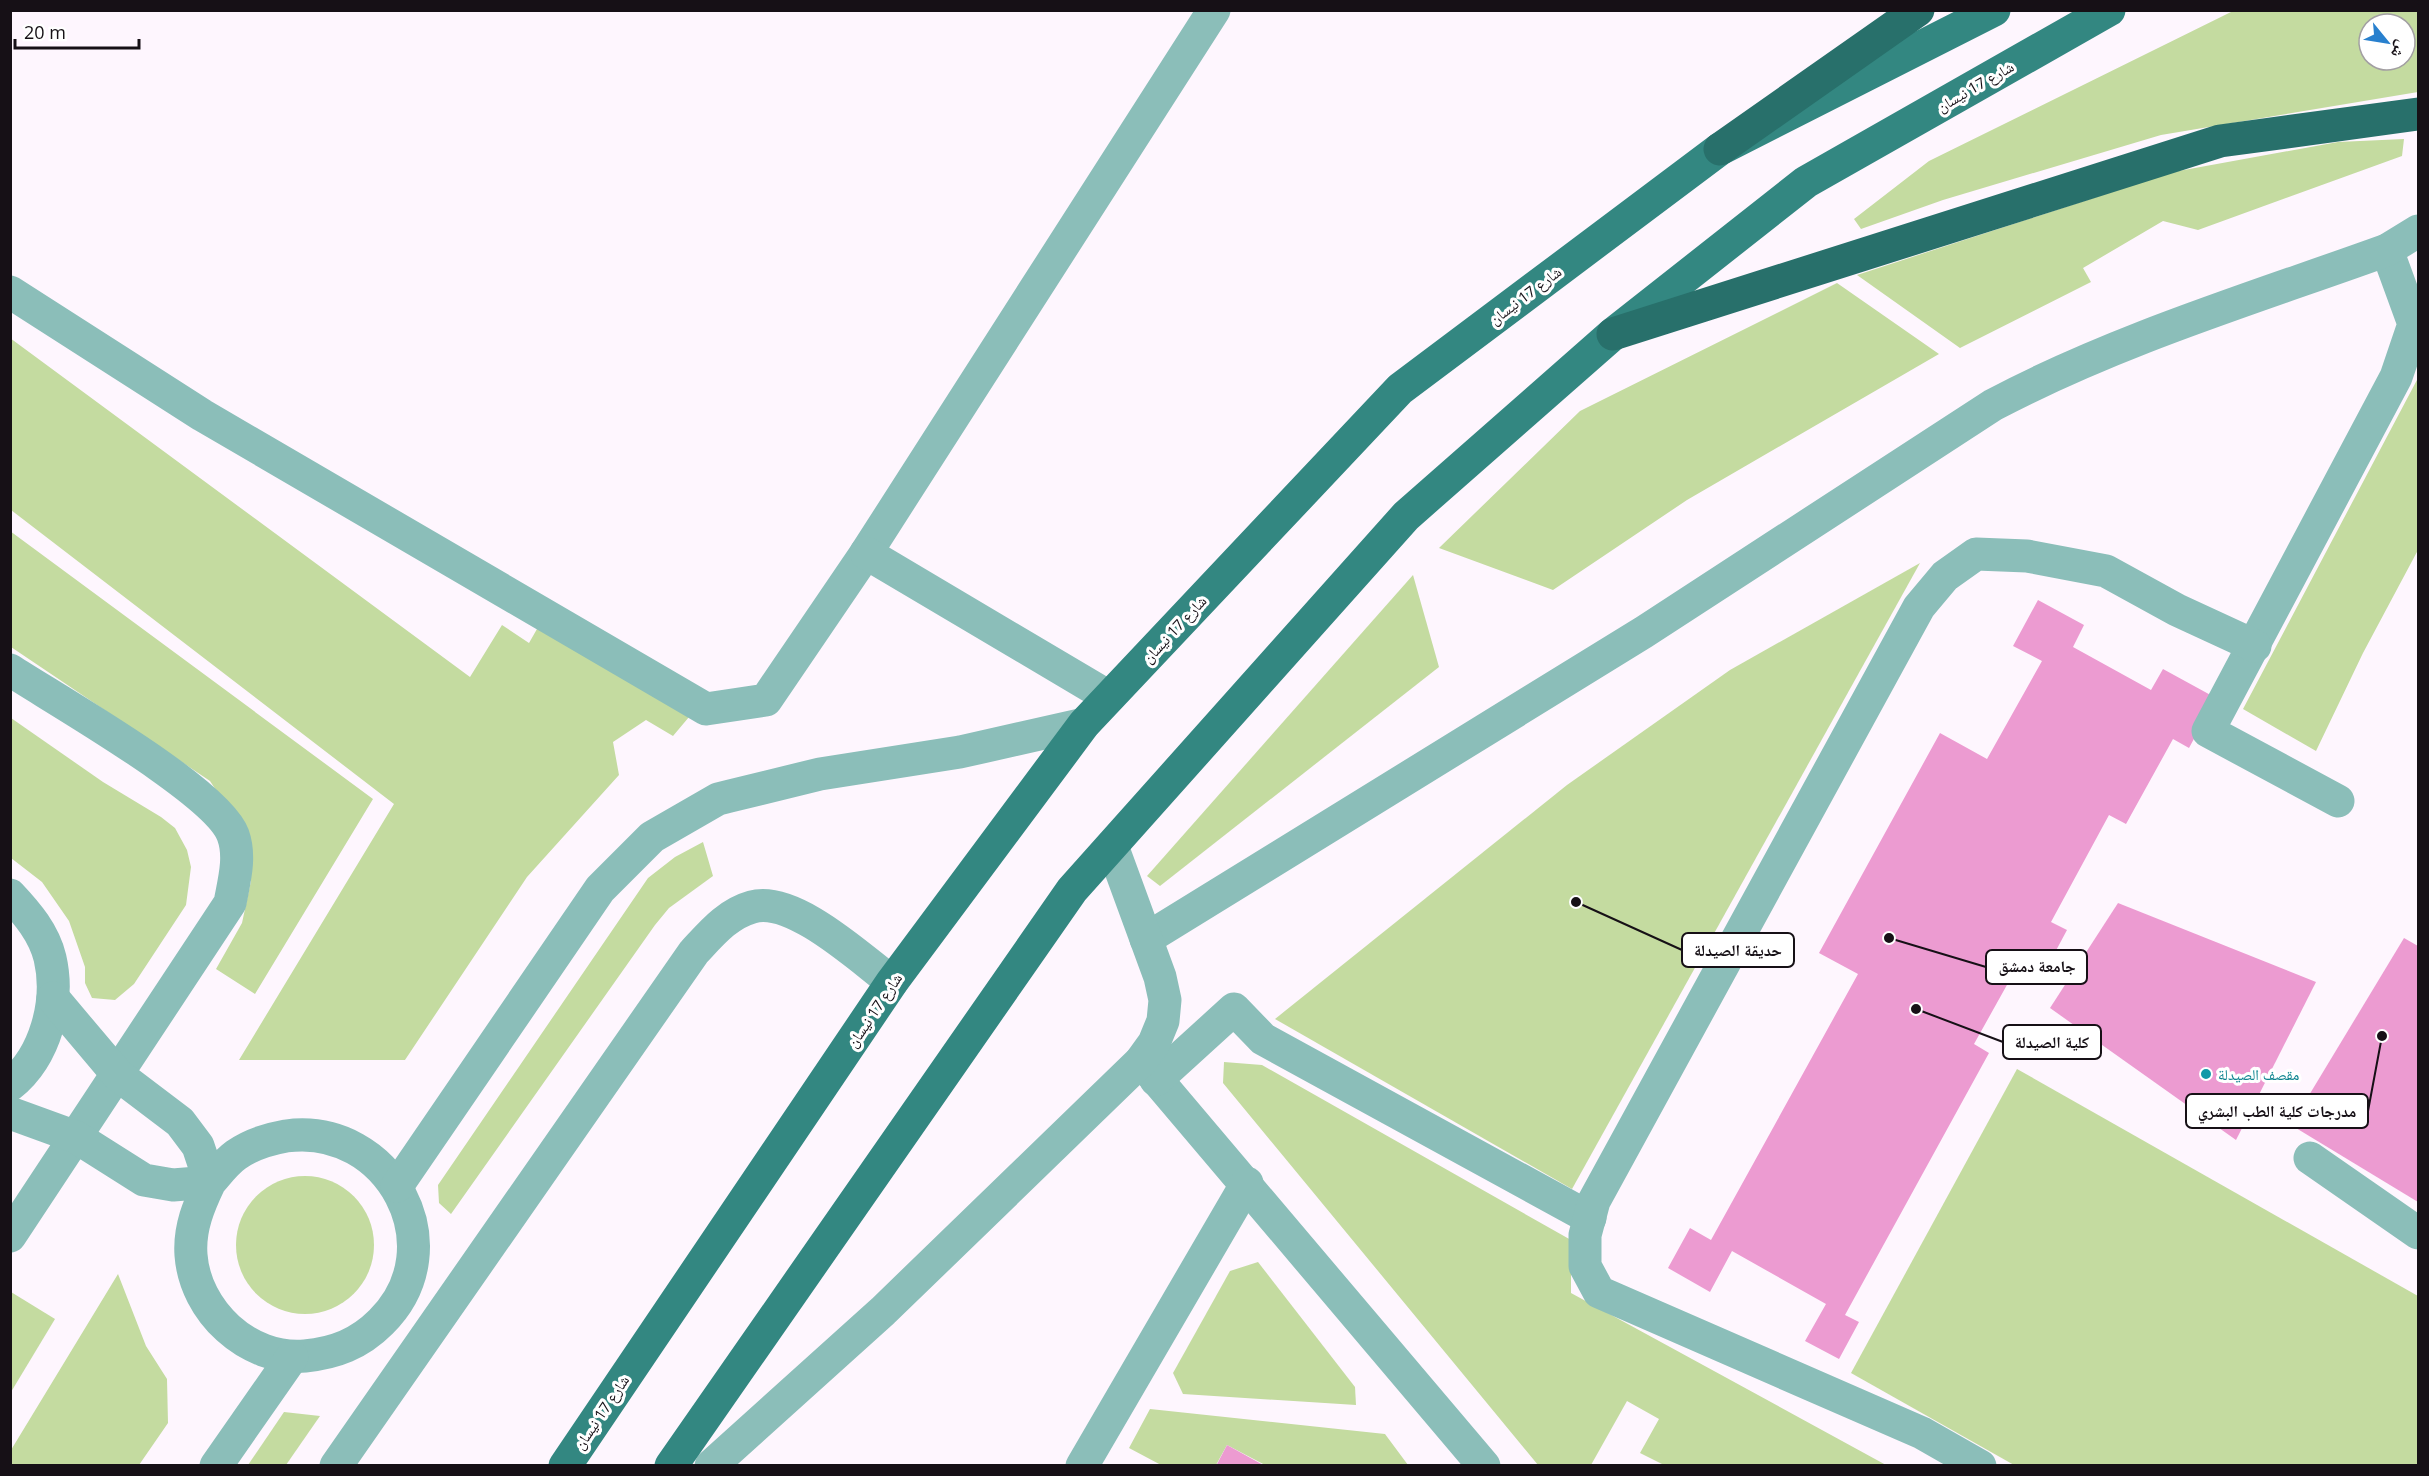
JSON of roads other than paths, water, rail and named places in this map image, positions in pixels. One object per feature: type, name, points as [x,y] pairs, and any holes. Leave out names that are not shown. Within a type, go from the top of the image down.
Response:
[{"type":"highway","points":[[1720,149],[1918,10]]},
{"type":"highway","points":[[1613,334],[2220,141],[2418,114]]},
{"type":"main road","name":"شارع 17 نيسان","points":[[565,1466],[892,982],[1084,724],[1401,389],[1720,149],[1994,10]]},
{"type":"main road","name":"شارع 17 نيسان","points":[[671,1466],[1072,890],[1406,516],[1613,334],[1806,182],[2109,10]]},
{"type":"street","points":[[10,292],[202,415],[706,709],[766,700],[866,553],[1214,10]]},
{"type":"street","points":[[1146,939],[1644,632],[1993,405],[2050,375],[2102,353],[2387,250],[2418,231]]},
{"type":"street","points":[[2338,801],[2208,731],[2396,377],[2414,324],[2387,250]]},
{"type":"street","points":[[866,553],[1109,697]]},
{"type":"street","points":[[1980,1466],[1922,1433],[1599,1292],[1585,1266],[1585,1235],[1594,1201],[1914,618],[1945,576],[1976,554],[2027,556],[2106,571],[2176,610],[2255,646]]},
{"type":"street","points":[[10,670],[181,780],[212,806],[233,835],[237,869],[230,903],[10,1236]]},
{"type":"street","points":[[397,1186],[588,906],[600,890],[652,837],[718,799],[820,774],[960,752],[1084,724]]},
{"type":"street","points":[[1112,846],[1160,977],[1165,1000],[1163,1021],[1154,1043],[1149,1070]]},
{"type":"street","points":[[10,896],[32,918],[50,957],[53,999],[43,1041],[20,1077],[10,1084]]},
{"type":"street","points":[[336,1466],[694,952],[722,922],[752,907],[789,910],[820,928],[892,982]]},
{"type":"street","points":[[53,999],[118,1075],[180,1122],[198,1146],[210,1182]]},
{"type":"street","points":[[711,1466],[1149,1070],[1234,1009],[1263,1038],[1590,1218]]},
{"type":"street","points":[[1149,1070],[1247,1183],[1484,1466]]},
{"type":"street","points":[[10,1113],[76,1137],[144,1180],[173,1185],[210,1182]]},
{"type":"street","points":[[306,1133],[341,1140],[374,1159],[397,1186],[410,1216],[414,1250],[408,1282],[392,1311],[365,1338],[330,1354],[292,1357],[254,1347],[246,1342],[223,1325],[201,1293],[191,1255],[194,1217],[210,1182],[236,1155],[269,1138],[306,1133]]},
{"type":"street","points":[[2310,1158],[2418,1233]]},
{"type":"street","points":[[1082,1466],[1247,1183]]},
{"type":"street","points":[[392,1311],[427,1335]]},
{"type":"street","points":[[216,1466],[292,1357]]},
{"type":"place","name":"حديقة الصيدلة","points":[[1576,902]]},
{"type":"place","name":"جامعة دمشق","points":[[1889,938]]},
{"type":"place","name":"كلية الصيدلة","points":[[1916,1009]]},
{"type":"place","name":"مدرجات كلية الطب البشري","points":[[2382,1036]]},
{"type":"place","name":"مقصف الصيدلة","points":[[2206,1074]]}]
